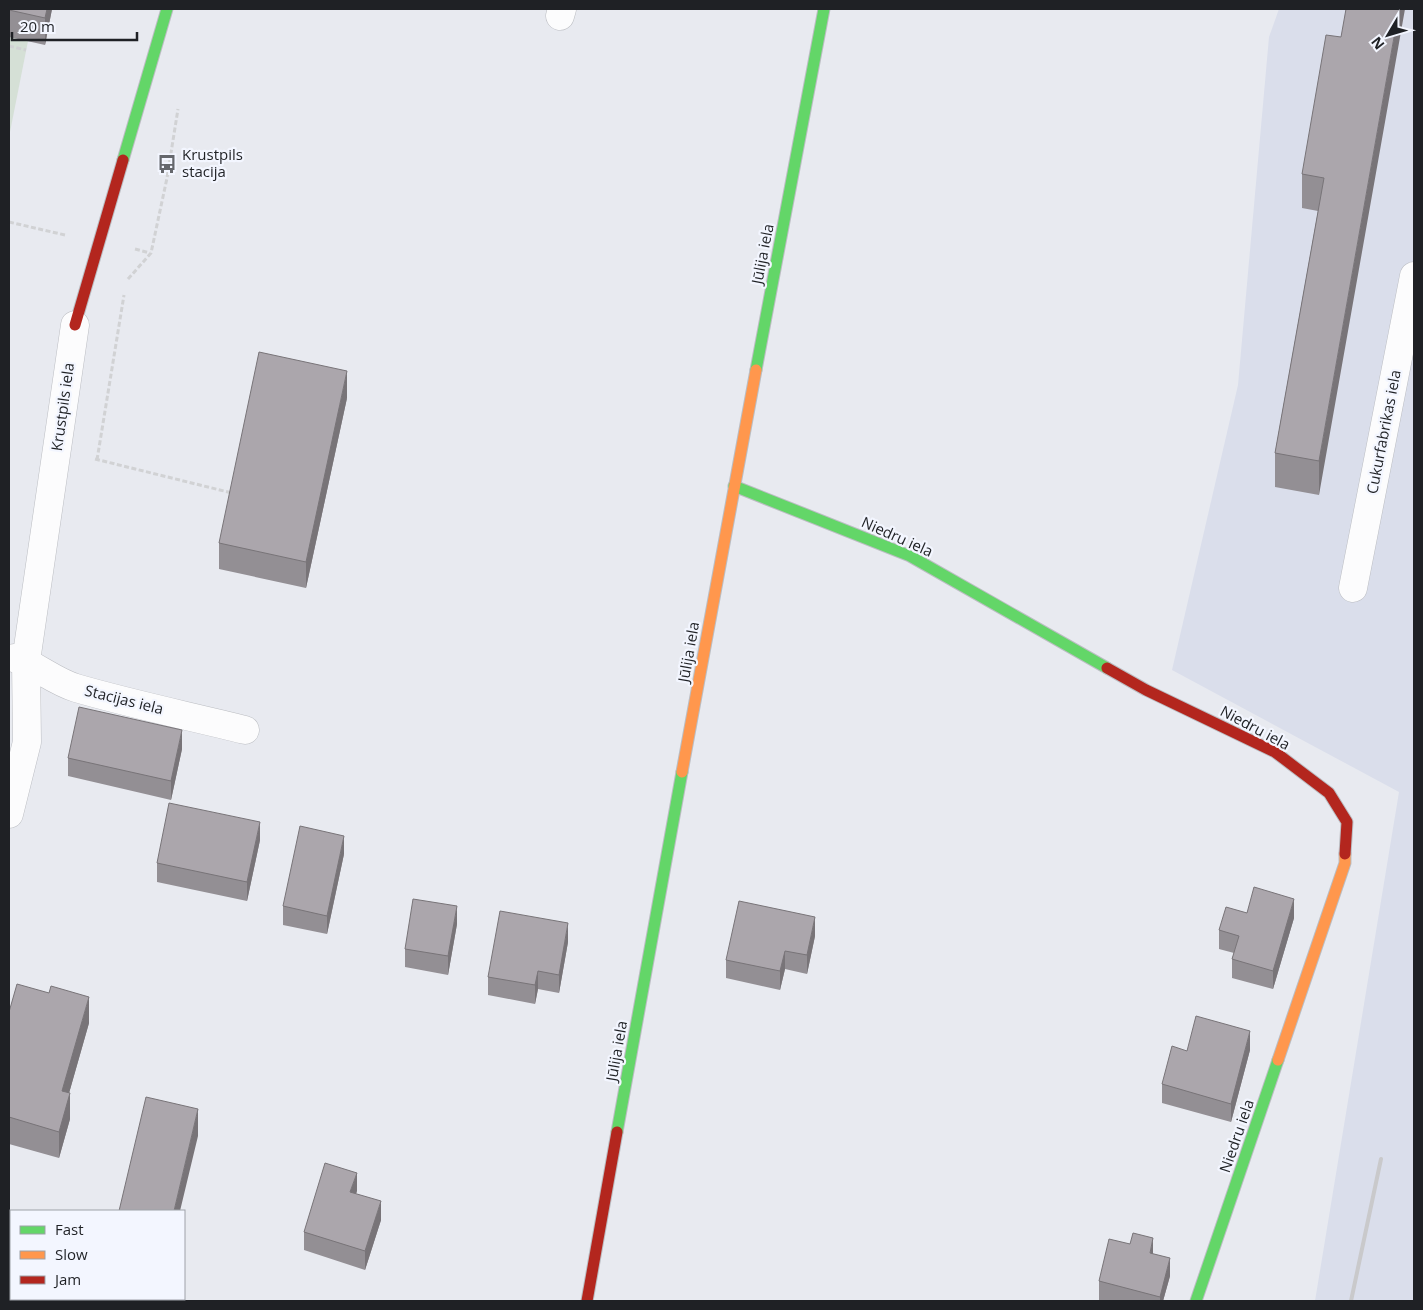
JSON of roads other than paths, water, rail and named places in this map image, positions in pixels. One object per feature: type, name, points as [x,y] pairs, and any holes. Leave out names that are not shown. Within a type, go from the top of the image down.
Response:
[{"type":"street","name":"Krustpils iela","points":[[9,814],[27,742],[17,659],[57,450],[76,325],[167,9]]},
{"type":"street","name":"Jūlija iela","points":[[587,1301],[734,486],[824,9]]},
{"type":"street","name":"Cukurfabrikas iela","points":[[1354,588],[1414,276]]},
{"type":"street","name":"Niedru iela","points":[[734,486],[910,556],[1146,690],[1275,752],[1329,793],[1347,822],[1345,863],[1196,1301]]},
{"type":"street","name":"Stacijas iela","points":[[17,659],[38,671],[74,687],[245,730]]},
{"type":"railway","points":[[1351,1301],[1381,1159]]},
{"type":"place","name":"Krustpils stacija","points":[[167,164]]}]
